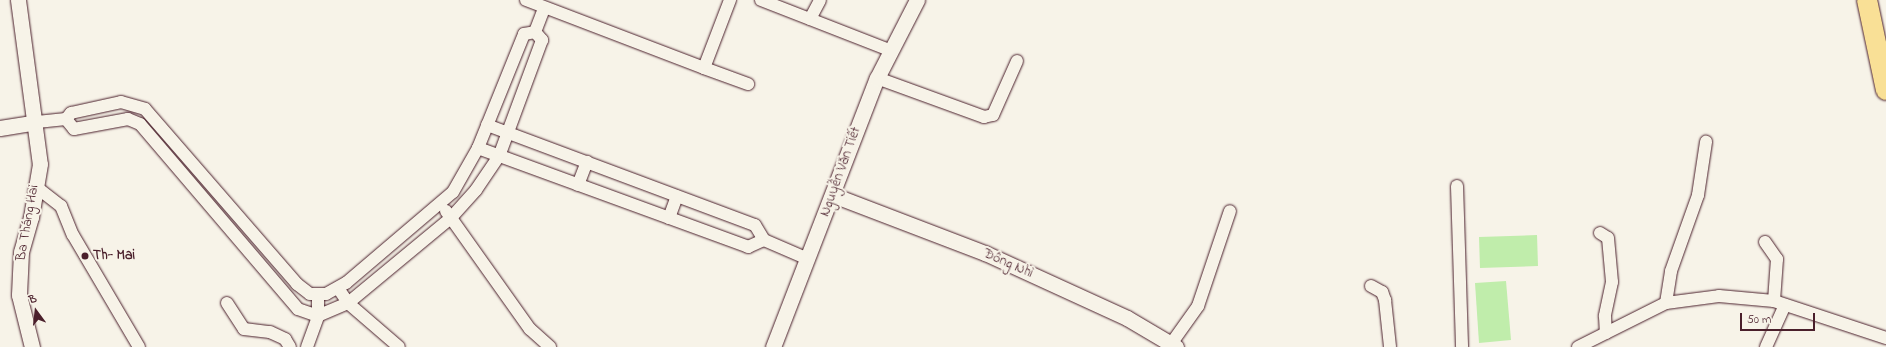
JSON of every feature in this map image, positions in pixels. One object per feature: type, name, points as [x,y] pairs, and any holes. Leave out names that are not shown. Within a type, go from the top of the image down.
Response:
[{"type":"highway","points":[[1867,0],[1886,90]]},
{"type":"street","name":"Ba Tháng Hai","points":[[18,0],[37,122],[40,164],[35,186],[31,217],[21,252],[19,295],[32,347]]},
{"type":"street","points":[[526,0],[748,84]]},
{"type":"street","points":[[704,68],[730,0]]},
{"type":"street","points":[[761,0],[889,50]]},
{"type":"street","points":[[810,19],[820,0]]},
{"type":"street","name":"Nguyễn Văn Tiết","points":[[773,347],[877,78],[889,50],[917,0]]},
{"type":"street","points":[[535,32],[544,8]]},
{"type":"street","points":[[66,119],[74,129],[128,119],[140,124],[298,309],[318,316],[348,304],[452,217],[476,190],[498,156],[542,40],[535,32]]},
{"type":"street","points":[[0,128],[66,119],[71,113],[121,102],[145,109],[297,284],[318,295],[338,288],[440,205],[466,174],[524,34],[535,32]]},
{"type":"street","points":[[877,78],[984,117],[993,115],[996,110],[1017,61]]},
{"type":"street","points":[[487,125],[755,225],[764,240],[808,258]]},
{"type":"street","points":[[1666,302],[1671,272],[1698,195],[1706,142]]},
{"type":"street","points":[[478,148],[748,247],[764,240]]},
{"type":"street","points":[[578,185],[587,162]]},
{"type":"street","points":[[35,186],[61,206],[73,235],[139,347]]},
{"type":"street","points":[[1457,186],[1462,347]]},
{"type":"street","name":"Đông Nhì","points":[[833,195],[985,253],[1127,318],[1173,345]]},
{"type":"street","points":[[669,218],[677,196]]},
{"type":"street","points":[[440,205],[452,217],[530,329],[550,347]]},
{"type":"street","points":[[1173,345],[1198,306],[1230,211]]},
{"type":"street","points":[[1600,233],[1608,238],[1612,282],[1605,316],[1606,333]]},
{"type":"street","points":[[1765,242],[1776,259],[1779,303],[1766,347]]},
{"type":"street","points":[[1371,286],[1382,292],[1386,300],[1390,347]]},
{"type":"street","points":[[338,288],[348,304],[399,347]]},
{"type":"street","points":[[307,347],[318,316],[318,295]]},
{"type":"street","points":[[1581,346],[1666,302],[1719,296],[1779,303],[1886,338]]},
{"type":"street","points":[[227,303],[244,329],[270,332],[284,339],[290,347]]},
{"type":"green space","points":[[1537,235],[1538,266],[1480,268],[1479,237]]},
{"type":"green space","points":[[1506,281],[1511,340],[1479,343],[1475,283]]},
{"type":"place","name":"Th- Mai","points":[[85,256]]}]
